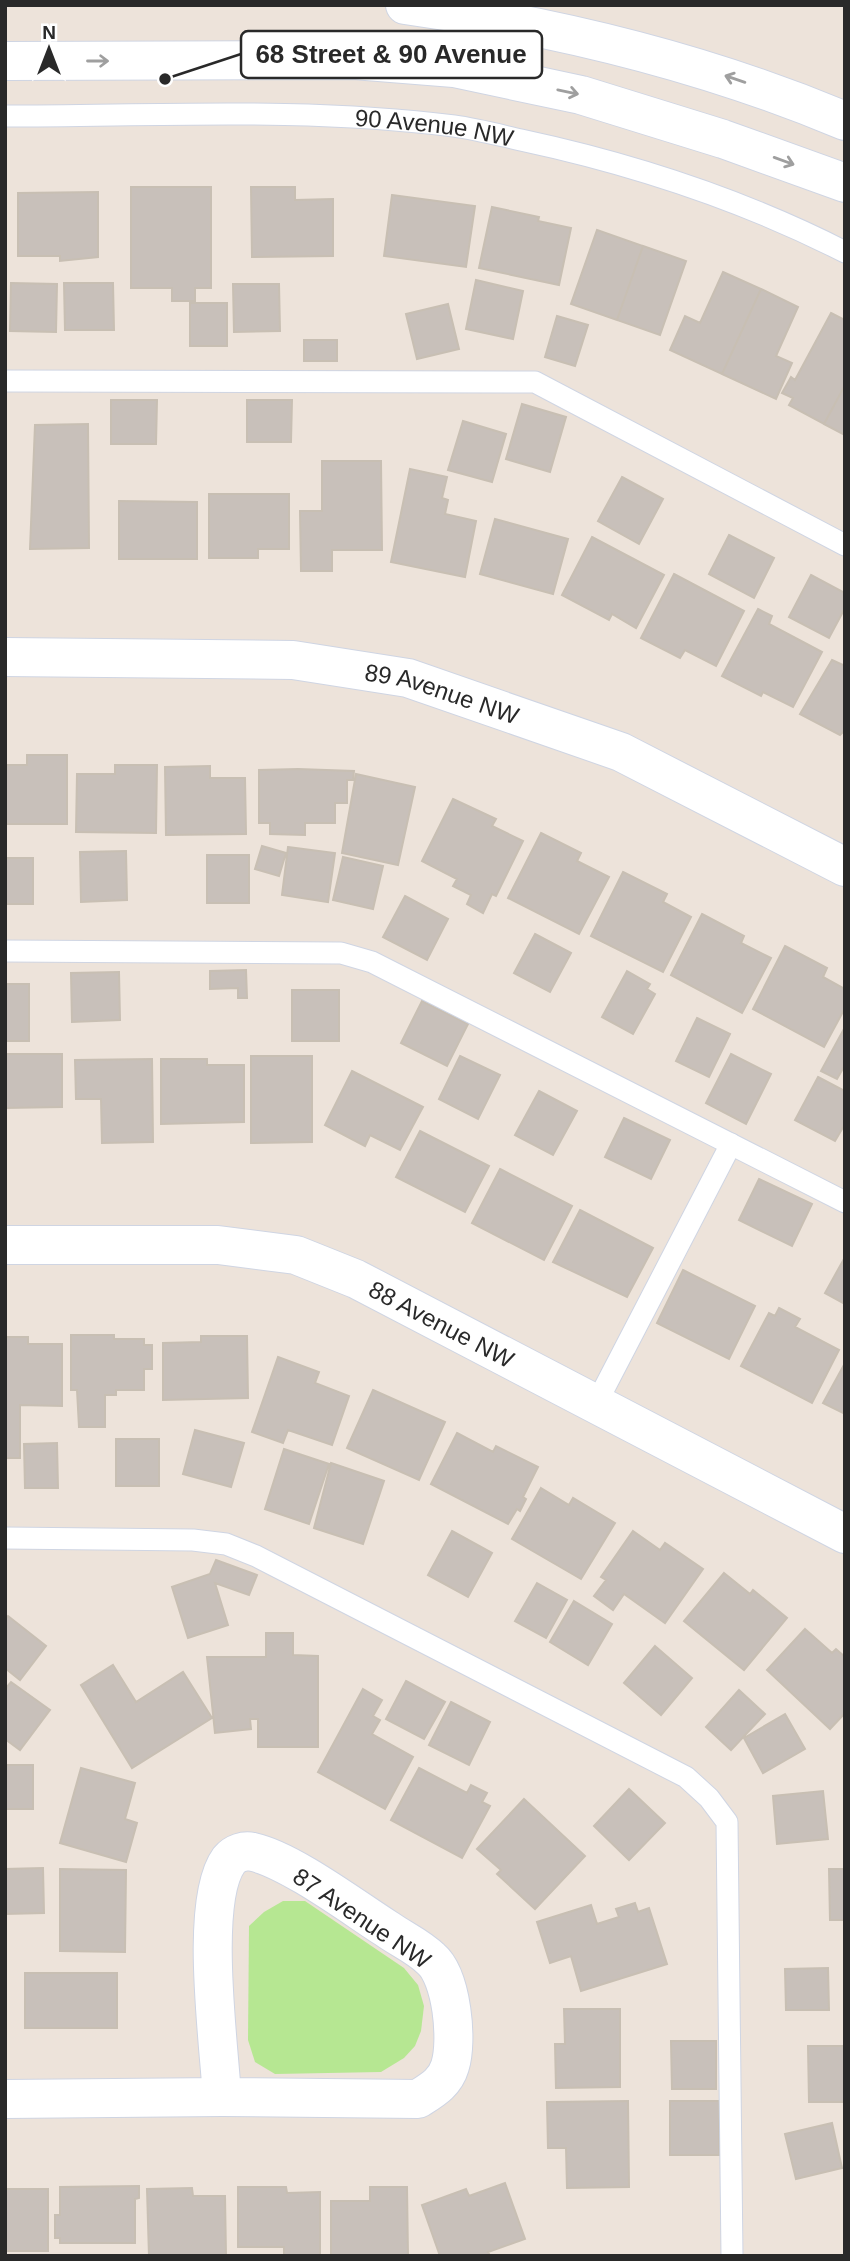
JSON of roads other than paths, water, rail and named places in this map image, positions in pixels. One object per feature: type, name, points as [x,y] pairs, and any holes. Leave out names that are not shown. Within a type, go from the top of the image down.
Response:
[{"type":"street","points":[[405,5],[564,32],[654,55],[730,77],[845,121]]},
{"type":"street","points":[[5,61],[354,60],[454,68],[582,95],[723,139],[845,183]]},
{"type":"street","name":"89 Avenue NW","points":[[5,657],[293,660],[408,678],[621,752],[845,867]]},
{"type":"street","name":"88 Avenue NW","points":[[5,1245],[218,1245],[296,1255],[356,1279],[845,1534]]},
{"type":"street","name":"87 Avenue NW","points":[[5,2099],[418,2099],[439,2086],[451,2065],[452,2022],[446,1982],[433,1959],[317,1884],[253,1852],[237,1853],[220,1875],[213,1923],[222,2097]]},
{"type":"lane","name":"90 Avenue NW","points":[[5,116],[335,116],[456,126],[573,151],[691,186],[796,227],[845,252]]},
{"type":"lane","points":[[5,381],[535,382],[845,545]]},
{"type":"lane","points":[[5,951],[341,953],[372,962],[845,1202]]},
{"type":"lane","points":[[596,1404],[731,1144]]},
{"type":"lane","points":[[5,1538],[193,1540],[226,1544],[256,1556],[686,1777],[709,1798],[727,1822],[732,2256]]},
{"type":"place","name":"68 Street & 90 Avenue","points":[[165,79]]}]
